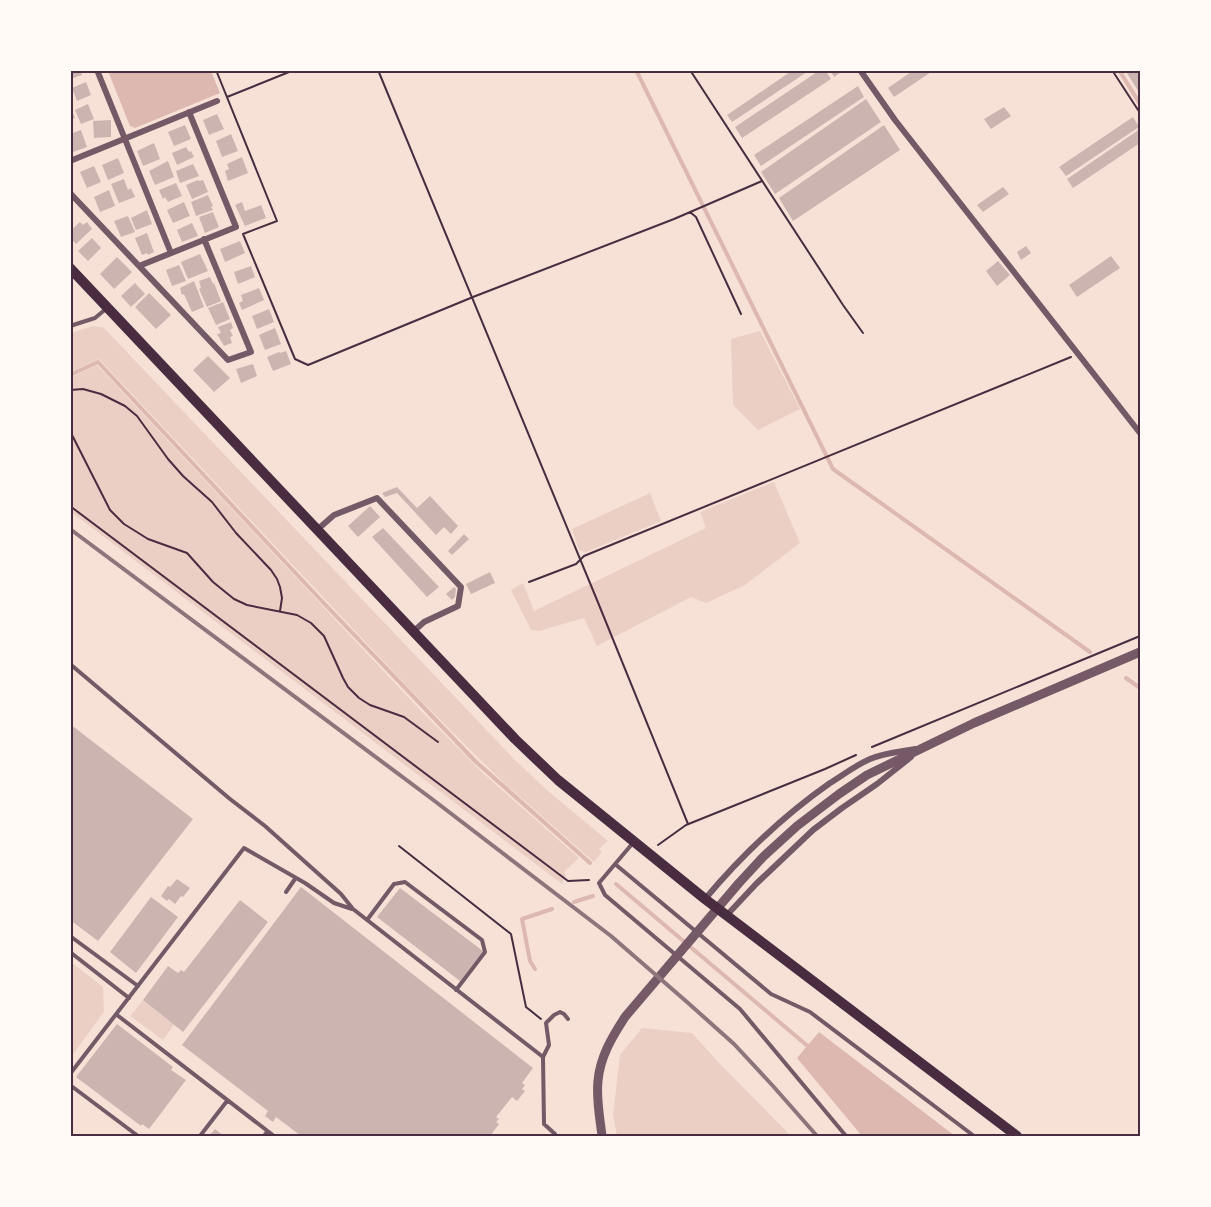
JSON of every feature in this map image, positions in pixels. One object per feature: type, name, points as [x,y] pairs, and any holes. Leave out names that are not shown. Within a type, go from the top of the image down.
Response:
[{"type":"main road","points":[[70,268],[515,739],[558,780],[705,899],[1017,1137]]},
{"type":"street","points":[[97,70],[171,253]]},
{"type":"street","points":[[860,70],[895,120],[1140,433]]},
{"type":"street","points":[[70,161],[217,101]]},
{"type":"street","points":[[139,266],[236,227],[189,112]]},
{"type":"street","points":[[70,193],[228,360],[251,352],[204,240]]},
{"type":"street","points":[[318,529],[334,515],[377,498],[461,587],[458,606],[424,622],[414,631]]},
{"type":"street","points":[[603,1137],[598,1104],[598,1081],[602,1059],[612,1037],[625,1017],[739,883],[797,826],[867,775],[974,723],[1140,652]]},
{"type":"street","points":[[705,899],[785,817],[826,786],[879,755],[923,747]]},
{"type":"street","points":[[727,915],[813,830],[877,784],[923,747]]},
{"type":"lane","points":[[70,326],[95,318],[107,307]]},
{"type":"lane","points":[[70,664],[265,826],[341,894],[352,909],[543,1057]]},
{"type":"lane","points":[[634,842],[599,883],[606,895],[740,1009],[846,1137]]},
{"type":"lane","points":[[70,1074],[244,848],[305,883],[334,903],[352,909]]},
{"type":"lane","points":[[615,864],[771,994],[810,1012],[974,1137]]},
{"type":"lane","points":[[286,892],[295,879]]},
{"type":"lane","points":[[367,920],[394,884],[405,882],[482,940],[485,952],[456,990]]},
{"type":"lane","points":[[70,936],[138,986]]},
{"type":"lane","points":[[70,952],[129,998]]},
{"type":"lane","points":[[554,1137],[555,1134],[544,1124],[543,1057],[549,1045],[546,1023],[560,1012],[568,1019]]},
{"type":"lane","points":[[117,1015],[274,1137]]},
{"type":"lane","points":[[70,1085],[138,1137]]},
{"type":"lane","points":[[200,1137],[227,1101]]},
{"type":"lane","points":[[264,1137],[267,1132]]},
{"type":"path","points":[[216,70],[277,221],[243,234],[295,359],[308,365],[472,297],[698,209],[762,181]]},
{"type":"path","points":[[227,97],[294,70]]},
{"type":"path","points":[[378,70],[688,824]]},
{"type":"path","points":[[690,70],[863,333]]},
{"type":"path","points":[[1112,70],[1140,113]]},
{"type":"path","points":[[690,212],[696,217],[741,314]]},
{"type":"path","points":[[529,582],[576,564],[584,556],[1079,354]]},
{"type":"path","points":[[70,390],[83,389],[106,396],[125,406],[137,416],[168,459],[212,502],[236,533],[271,570],[280,587],[282,598],[280,611]]},
{"type":"path","points":[[70,431],[110,510],[124,524],[148,539],[187,553],[213,582],[234,599],[247,605],[302,617],[311,623],[324,636],[348,687],[359,698],[370,705],[404,717],[438,742]]},
{"type":"path","points":[[70,506],[568,881],[589,880]]},
{"type":"path","points":[[650,854],[658,844],[688,824],[825,769],[904,733],[1140,636]]},
{"type":"path","points":[[399,846],[511,934],[526,1007],[546,1023]]},
{"type":"shaded area","points":[[108,71],[211,71],[220,93],[135,128],[130,126]]},
{"type":"shaded area","points":[[93,326],[104,328],[515,760],[608,841],[599,849],[602,852],[594,862],[504,783],[420,700],[99,359],[71,372],[71,333]]},
{"type":"shaded area","points":[[760,331],[800,409],[758,430],[733,405],[731,339]]},
{"type":"shaded area","points":[[97,365],[421,711],[484,774],[579,858],[564,872],[566,875],[562,884],[71,512],[70,378]]},
{"type":"shaded area","points":[[774,482],[800,543],[745,585],[706,603],[691,597],[597,646],[584,618],[539,631],[531,630],[511,590],[523,583],[534,611],[706,528],[700,512]]},
{"type":"shaded area","points":[[650,493],[661,521],[586,552],[579,550],[572,529]]},
{"type":"shaded area","points":[[71,962],[103,987],[104,1012],[71,1057]]},
{"type":"shaded area","points":[[143,1000],[174,1025],[163,1040],[130,1016]]},
{"type":"shaded area","points":[[642,1028],[692,1033],[791,1136],[617,1136],[613,1115],[620,1055]]},
{"type":"shaded area","points":[[819,1032],[955,1136],[862,1136],[797,1058]]},
{"type":"building","points":[[70,70],[80,70],[82,75],[70,79]]},
{"type":"building","points":[[793,70],[810,70],[732,122],[727,115]]},
{"type":"building","points":[[820,70],[825,70],[831,79],[742,138],[735,127]]},
{"type":"building","points":[[830,70],[844,70],[834,77]]},
{"type":"building","points":[[914,70],[934,70],[894,97],[888,88]]},
{"type":"building","points":[[1125,70],[1137,70],[1140,75],[1140,94]]},
{"type":"building","points":[[86,82],[91,95],[77,101],[72,88]]},
{"type":"building","points":[[858,86],[864,97],[761,166],[754,155]]},
{"type":"building","points":[[866,99],[881,122],[775,194],[761,172]]},
{"type":"building","points":[[88,104],[94,119],[81,124],[75,110]]},
{"type":"building","points":[[70,106],[75,118],[70,120]]},
{"type":"building","points":[[1004,107],[1011,116],[991,129],[984,119]]},
{"type":"building","points":[[217,114],[224,129],[209,135],[203,120]]},
{"type":"building","points":[[1133,117],[1139,127],[1066,176],[1059,167]]},
{"type":"building","points":[[111,120],[111,137],[94,138],[93,121]]},
{"type":"building","points":[[185,125],[191,139],[174,146],[168,132]]},
{"type":"building","points":[[884,125],[900,150],[793,221],[779,198]]},
{"type":"building","points":[[1140,129],[1140,143],[1073,188],[1067,179]]},
{"type":"building","points":[[81,130],[87,147],[73,152],[70,145],[70,134]]},
{"type":"building","points":[[231,134],[238,151],[222,157],[216,141]]},
{"type":"building","points":[[154,143],[160,159],[143,166],[137,151]]},
{"type":"building","points":[[186,147],[194,157],[177,165],[172,153]]},
{"type":"building","points":[[242,157],[248,173],[228,181],[225,171],[229,169],[227,164]]},
{"type":"building","points":[[118,158],[124,173],[108,180],[102,165]]},
{"type":"building","points":[[168,161],[174,177],[155,185],[149,171]]},
{"type":"building","points":[[193,164],[199,176],[180,183],[176,171]]},
{"type":"building","points":[[94,166],[101,182],[87,188],[80,172]]},
{"type":"building","points":[[124,179],[128,190],[131,188],[135,197],[119,203],[111,184]]},
{"type":"building","points":[[203,180],[208,192],[192,199],[186,185]]},
{"type":"building","points":[[176,183],[182,196],[168,202],[165,197],[163,199],[159,190]]},
{"type":"building","points":[[1003,187],[1009,194],[983,212],[977,205]]},
{"type":"building","points":[[109,190],[115,206],[100,212],[94,197]]},
{"type":"building","points":[[208,195],[213,210],[196,216],[191,202]]},
{"type":"building","points":[[184,202],[190,216],[173,223],[167,210]]},
{"type":"building","points":[[242,202],[245,211],[261,205],[266,218],[245,226],[235,205]]},
{"type":"building","points":[[147,210],[152,224],[136,230],[131,218]]},
{"type":"building","points":[[213,212],[219,227],[205,233],[199,217]]},
{"type":"building","points":[[128,216],[135,232],[121,237],[114,221]]},
{"type":"building","points":[[80,222],[83,225],[87,222],[92,229],[76,244],[70,237],[70,231]]},
{"type":"building","points":[[192,223],[198,236],[182,242],[177,230]]},
{"type":"building","points":[[147,233],[154,252],[142,255],[135,238]]},
{"type":"building","points":[[92,238],[101,248],[88,261],[78,251]]},
{"type":"building","points":[[240,241],[245,253],[225,262],[220,249]]},
{"type":"building","points":[[1026,246],[1031,253],[1021,260],[1017,252]]},
{"type":"building","points":[[200,254],[208,271],[188,279],[181,262]]},
{"type":"building","points":[[1111,256],[1120,268],[1077,297],[1069,285]]},
{"type":"building","points":[[117,257],[132,272],[114,289],[100,274]]},
{"type":"building","points":[[998,261],[1010,275],[997,286],[986,271]]},
{"type":"building","points":[[179,265],[186,281],[172,286],[166,270]]},
{"type":"building","points":[[251,266],[255,277],[238,284],[234,272]]},
{"type":"building","points":[[210,277],[221,301],[207,307],[199,289],[201,288],[199,281]]},
{"type":"building","points":[[194,281],[204,307],[192,312],[180,288]]},
{"type":"building","points":[[135,283],[145,294],[131,307],[121,296]]},
{"type":"building","points":[[259,288],[264,300],[242,310],[239,303],[243,301],[241,295]]},
{"type":"building","points":[[149,293],[171,315],[156,329],[135,307]]},
{"type":"building","points":[[223,302],[230,319],[216,325],[208,308]]},
{"type":"building","points":[[269,309],[274,322],[257,329],[252,316]]},
{"type":"building","points":[[231,322],[232,343],[224,346],[217,334],[221,333],[218,327]]},
{"type":"building","points":[[275,328],[281,344],[265,350],[259,335]]},
{"type":"building","points":[[286,351],[291,364],[273,371],[267,357]]},
{"type":"building","points":[[208,356],[230,378],[214,392],[193,370]]},
{"type":"building","points":[[253,364],[257,376],[241,383],[236,369]]},
{"type":"building","points":[[397,487],[417,508],[430,496],[458,526],[451,534],[444,527],[436,535],[397,493],[385,497],[382,493]]},
{"type":"building","points":[[370,506],[380,517],[358,537],[348,526]]},
{"type":"building","points":[[383,528],[439,587],[427,597],[372,537]]},
{"type":"building","points":[[464,534],[469,539],[452,555],[448,551]]},
{"type":"building","points":[[490,572],[495,583],[471,594],[466,584]]},
{"type":"building","points":[[454,587],[455,597],[452,600],[446,594]]},
{"type":"building","points":[[70,724],[193,819],[98,941],[70,920]]},
{"type":"building","points":[[177,879],[190,888],[175,904],[161,896]]},
{"type":"building","points":[[301,887],[533,1068],[522,1083],[525,1085],[522,1089],[525,1091],[517,1101],[512,1097],[496,1117],[499,1119],[496,1122],[499,1124],[490,1136],[301,1136],[276,1117],[273,1122],[265,1116],[268,1111],[182,1045]]},
{"type":"building","points":[[400,888],[483,951],[460,981],[377,917]]},
{"type":"building","points":[[151,897],[178,917],[136,973],[110,952]]},
{"type":"building","points":[[240,900],[268,922],[183,1032],[143,1000],[168,966],[178,973],[181,970],[184,972]]},
{"type":"building","points":[[117,1024],[173,1067],[171,1070],[186,1080],[149,1129],[142,1124],[141,1126],[76,1077]]},
{"type":"building","points":[[215,1129],[224,1136],[209,1136]]},
{"type":"waterway","points":[[636,70],[833,469],[1090,652]]},
{"type":"waterway","points":[[1119,70],[1140,104]]},
{"type":"waterway","points":[[70,375],[98,362],[475,761],[590,863]]},
{"type":"waterway","points":[[1126,678],[1140,688]]},
{"type":"waterway","points":[[616,884],[810,1048]]},
{"type":"waterway","points":[[574,902],[593,896]]},
{"type":"waterway","points":[[535,969],[530,961],[522,919],[552,909]]},
{"type":"railway","points":[[70,529],[432,799],[611,936],[734,1044],[817,1136]]}]
